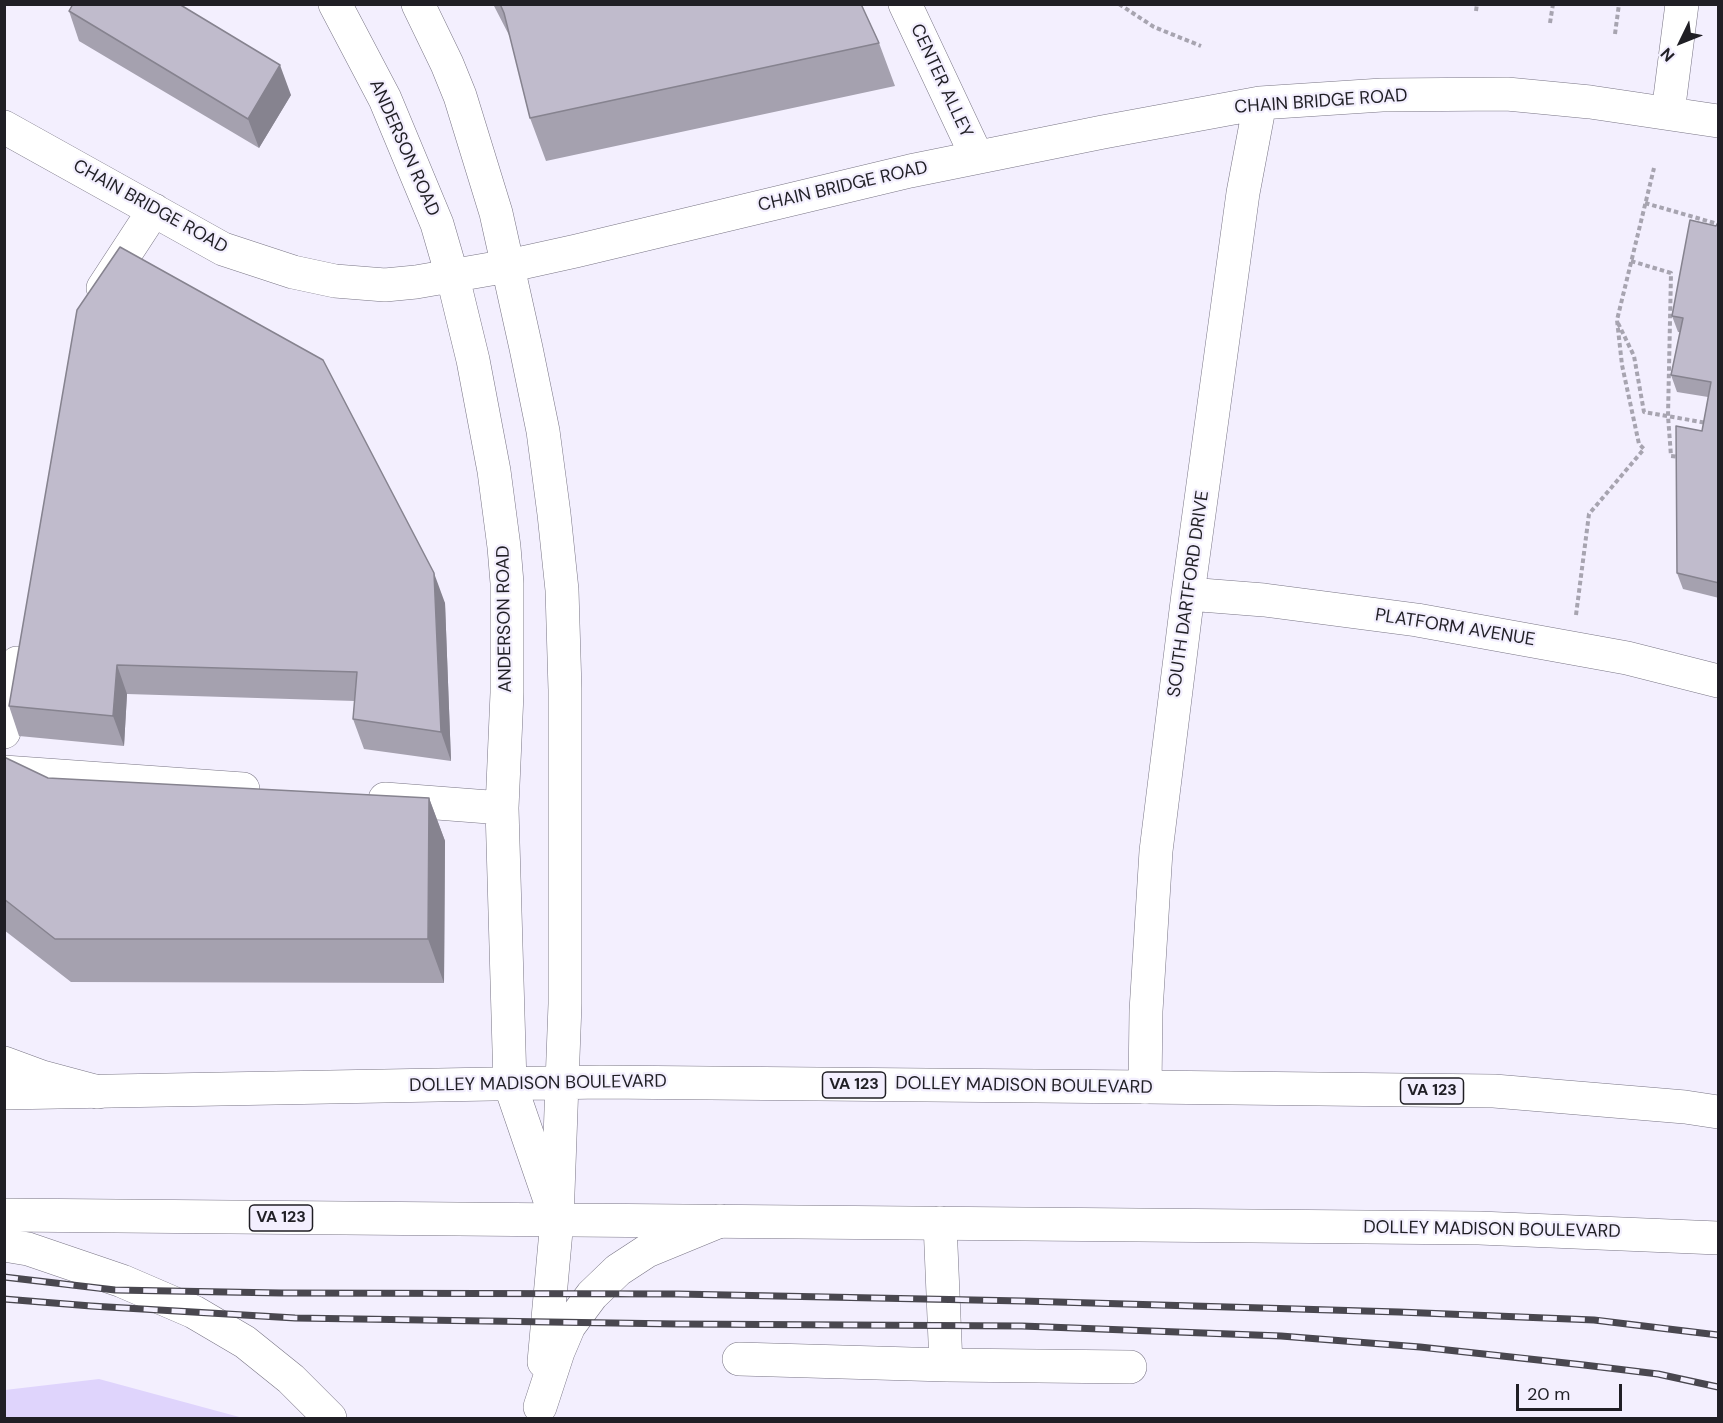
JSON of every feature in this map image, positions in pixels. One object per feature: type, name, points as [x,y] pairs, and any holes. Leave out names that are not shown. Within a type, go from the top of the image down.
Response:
[{"type":"main road","name":"ANDERSON ROAD","points":[[335,4],[385,99],[437,224],[473,360],[494,471],[507,583],[507,693],[502,807],[510,1084],[557,1220]]},
{"type":"main road","points":[[418,4],[460,96],[490,190],[543,431],[562,590],[565,701],[565,1004],[557,1220],[540,1413]]},
{"type":"main road","name":"CENTER ALLEY","points":[[905,4],[977,157]]},
{"type":"main road","points":[[1668,113],[1682,4]]},
{"type":"main road","name":"CHAIN BRIDGE ROAD","points":[[4,128],[223,249],[335,281],[385,285],[508,266],[909,171],[1260,103],[1382,95],[1507,94],[1590,102],[1719,121]]},
{"type":"main road","name":"SOUTH DARTFORD DRIVE","points":[[1145,1087],[1146,1011],[1156,851],[1188,594],[1243,193],[1260,103]]},
{"type":"main road","points":[[88,311],[154,210]]},
{"type":"main road","name":"PLATFORM AVENUE","points":[[1188,594],[1264,600],[1417,620],[1627,658],[1719,681]]},
{"type":"main road","points":[[4,732],[22,638]]},
{"type":"main road","points":[[4,772],[273,791]]},
{"type":"main road","points":[[355,797],[502,807]]},
{"type":"main road","points":[[4,1063],[42,1077],[98,1092]]},
{"type":"main road","name":"DOLLEY MADISON BOULEVARD","points":[[4,1093],[562,1083],[1145,1087],[1494,1091],[1685,1107],[1719,1112]]},
{"type":"main road","name":"DOLLEY MADISON BOULEVARD","points":[[4,1215],[1479,1228],[1719,1238]]},
{"type":"main road","points":[[540,1413],[558,1352],[569,1326],[592,1295],[618,1270],[647,1251],[720,1221]]},
{"type":"main road","points":[[940,1223],[946,1365]]},
{"type":"main road","points":[[4,1245],[28,1250],[122,1281],[194,1312],[245,1342],[291,1379],[330,1419]]},
{"type":"main road","points":[[739,1359],[1130,1367]]},
{"type":"path","points":[[1119,4],[1154,27],[1201,46]]},
{"type":"path","points":[[1476,11],[1477,4]]},
{"type":"path","points":[[1550,23],[1553,4]]},
{"type":"path","points":[[1615,34],[1619,4]]},
{"type":"path","points":[[1571,648],[1589,514],[1644,449],[1640,444],[1622,365],[1617,320],[1654,168]]},
{"type":"path","points":[[1645,203],[1719,224]]},
{"type":"path","points":[[1631,261],[1671,273],[1668,416],[1671,456],[1681,457]]},
{"type":"path","points":[[1617,320],[1634,356],[1644,412],[1712,424]]},
{"type":"shaded area","points":[[99,1379],[243,1418],[5,1418],[5,1390]]},
{"type":"building","points":[[73,4],[179,4],[280,65],[248,119],[69,11]]},
{"type":"building","points":[[500,4],[861,4],[879,43],[530,118]]},
{"type":"building","points":[[1690,220],[1716,226],[1719,220],[1719,583],[1677,573],[1676,426],[1702,431],[1711,382],[1671,375],[1683,318],[1672,316]]},
{"type":"building","points":[[120,247],[323,360],[434,573],[441,732],[353,719],[357,672],[117,665],[113,716],[9,706],[77,310]]},
{"type":"building","points":[[4,757],[48,778],[429,798],[428,939],[55,939],[4,899]]},
{"type":"railway","points":[[4,1277],[115,1290],[281,1293],[678,1294],[1399,1312],[1594,1320],[1718,1335]]},
{"type":"railway","points":[[4,1299],[295,1318],[1022,1326],[1281,1336],[1420,1347],[1584,1365],[1658,1374],[1718,1387]]}]
